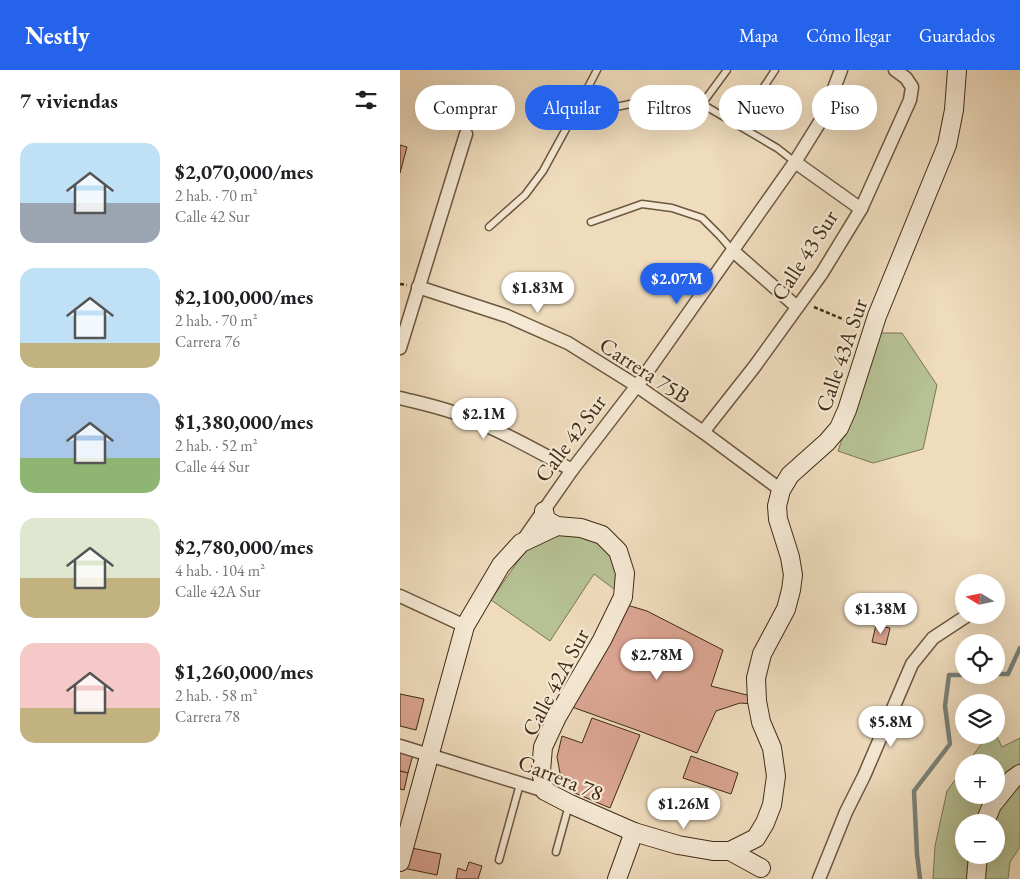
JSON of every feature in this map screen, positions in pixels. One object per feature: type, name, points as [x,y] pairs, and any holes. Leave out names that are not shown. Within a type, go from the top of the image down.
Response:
[{"type":"main road","name":"Calle 43A Sur","points":[[756,838],[772,806],[776,776],[772,748],[761,722],[757,701],[756,678],[762,654],[786,609],[792,590],[793,575],[790,557],[778,519],[777,506],[781,490],[790,475],[828,442],[839,428],[847,410],[877,316],[947,145],[954,110],[957,70]]},
{"type":"main road","points":[[544,511],[546,520],[557,526]]},
{"type":"main road","points":[[521,543],[557,526]]},
{"type":"main road","name":"Calle 42A Sur","points":[[545,791],[541,770],[543,746],[556,717],[602,640],[624,597],[625,573],[618,551],[602,535],[581,528],[557,526]]},
{"type":"main road","name":"Calle 42 Sur","points":[[400,862],[465,626],[501,565],[521,543]]},
{"type":"main road","points":[[988,814],[992,805],[1014,778],[1020,774]]},
{"type":"main road","name":"Carrera 78","points":[[545,791],[634,832],[678,845],[730,852],[763,873]]},
{"type":"main road","points":[[617,879],[634,832]]},
{"type":"main road","points":[[730,852],[756,838]]},
{"type":"main road","name":"Carrera 78","points":[[756,838],[763,873]]},
{"type":"main road","points":[[976,879],[977,864]]},
{"type":"street","name":"Calle 42 Sur","points":[[521,543],[572,470],[637,386],[795,162],[823,117],[841,70]]},
{"type":"street","name":"Calle 43 Sur","points":[[703,432],[755,366],[822,273],[861,209],[910,100],[912,87],[906,78],[895,70]]},
{"type":"street","points":[[400,348],[466,134]]},
{"type":"street","points":[[795,162],[861,209]]},
{"type":"street","points":[[733,251],[799,305]]},
{"type":"street","name":"Carrera 75B","points":[[418,287],[507,316],[568,343],[637,386],[781,490]]},
{"type":"street","points":[[400,398],[470,418],[520,441],[572,470]]},
{"type":"street","points":[[400,596],[465,626]]},
{"type":"street","points":[[818,879],[912,664],[933,638],[955,624]]},
{"type":"street","name":"Carrera 78","points":[[400,746],[545,791]]},
{"type":"lane","points":[[589,85],[597,70]]},
{"type":"lane","points":[[709,94],[726,70]]},
{"type":"lane","points":[[765,85],[775,70]]},
{"type":"lane","points":[[489,227],[525,195],[543,171],[565,130]]},
{"type":"lane","points":[[747,130],[777,148],[795,162]]},
{"type":"lane","points":[[591,222],[642,204],[672,208],[702,218],[733,251]]},
{"type":"lane","points":[[499,860],[520,784]]},
{"type":"lane","points":[[556,852],[570,804]]},
{"type":"path","points":[[799,305],[872,332]]},
{"type":"green space","points":[[879,333],[902,333],[937,385],[923,449],[873,463],[838,451]]},
{"type":"green space","points":[[571,533],[585,536],[600,545],[611,555],[617,571],[618,592],[594,574],[550,641],[491,600],[527,548],[547,538]]},
{"type":"green space","points":[[1020,738],[1020,847],[1010,862],[1008,879],[933,879],[935,846],[947,791],[955,780],[955,804],[1005,804],[1005,754],[974,754],[981,744],[1000,744],[1002,747]]},
{"type":"building","points":[[400,145],[407,147],[400,173]]},
{"type":"building","points":[[627,605],[647,611],[723,650],[711,686],[751,696],[753,704],[740,703],[716,711],[697,753],[572,707]]},
{"type":"building","points":[[876,625],[890,628],[886,645],[872,642]]},
{"type":"building","points":[[400,694],[424,699],[416,730],[400,726]]},
{"type":"building","points":[[592,718],[640,735],[610,808],[568,790],[560,773],[557,757],[562,736],[582,743]]},
{"type":"building","points":[[400,747],[414,751],[408,773],[400,771]]},
{"type":"building","points":[[691,756],[738,773],[731,794],[683,778]]},
{"type":"building","points":[[400,771],[408,773],[404,790],[400,789]]},
{"type":"building","points":[[407,847],[441,854],[437,875],[403,868]]},
{"type":"building","points":[[469,862],[482,866],[478,879],[456,879],[458,868],[466,871]]},
{"type":"waterway","points":[[1005,674],[1008,674],[1020,648]]},
{"type":"waterway","points":[[920,879],[914,791],[950,744],[945,706],[949,675],[955,675]]}]
